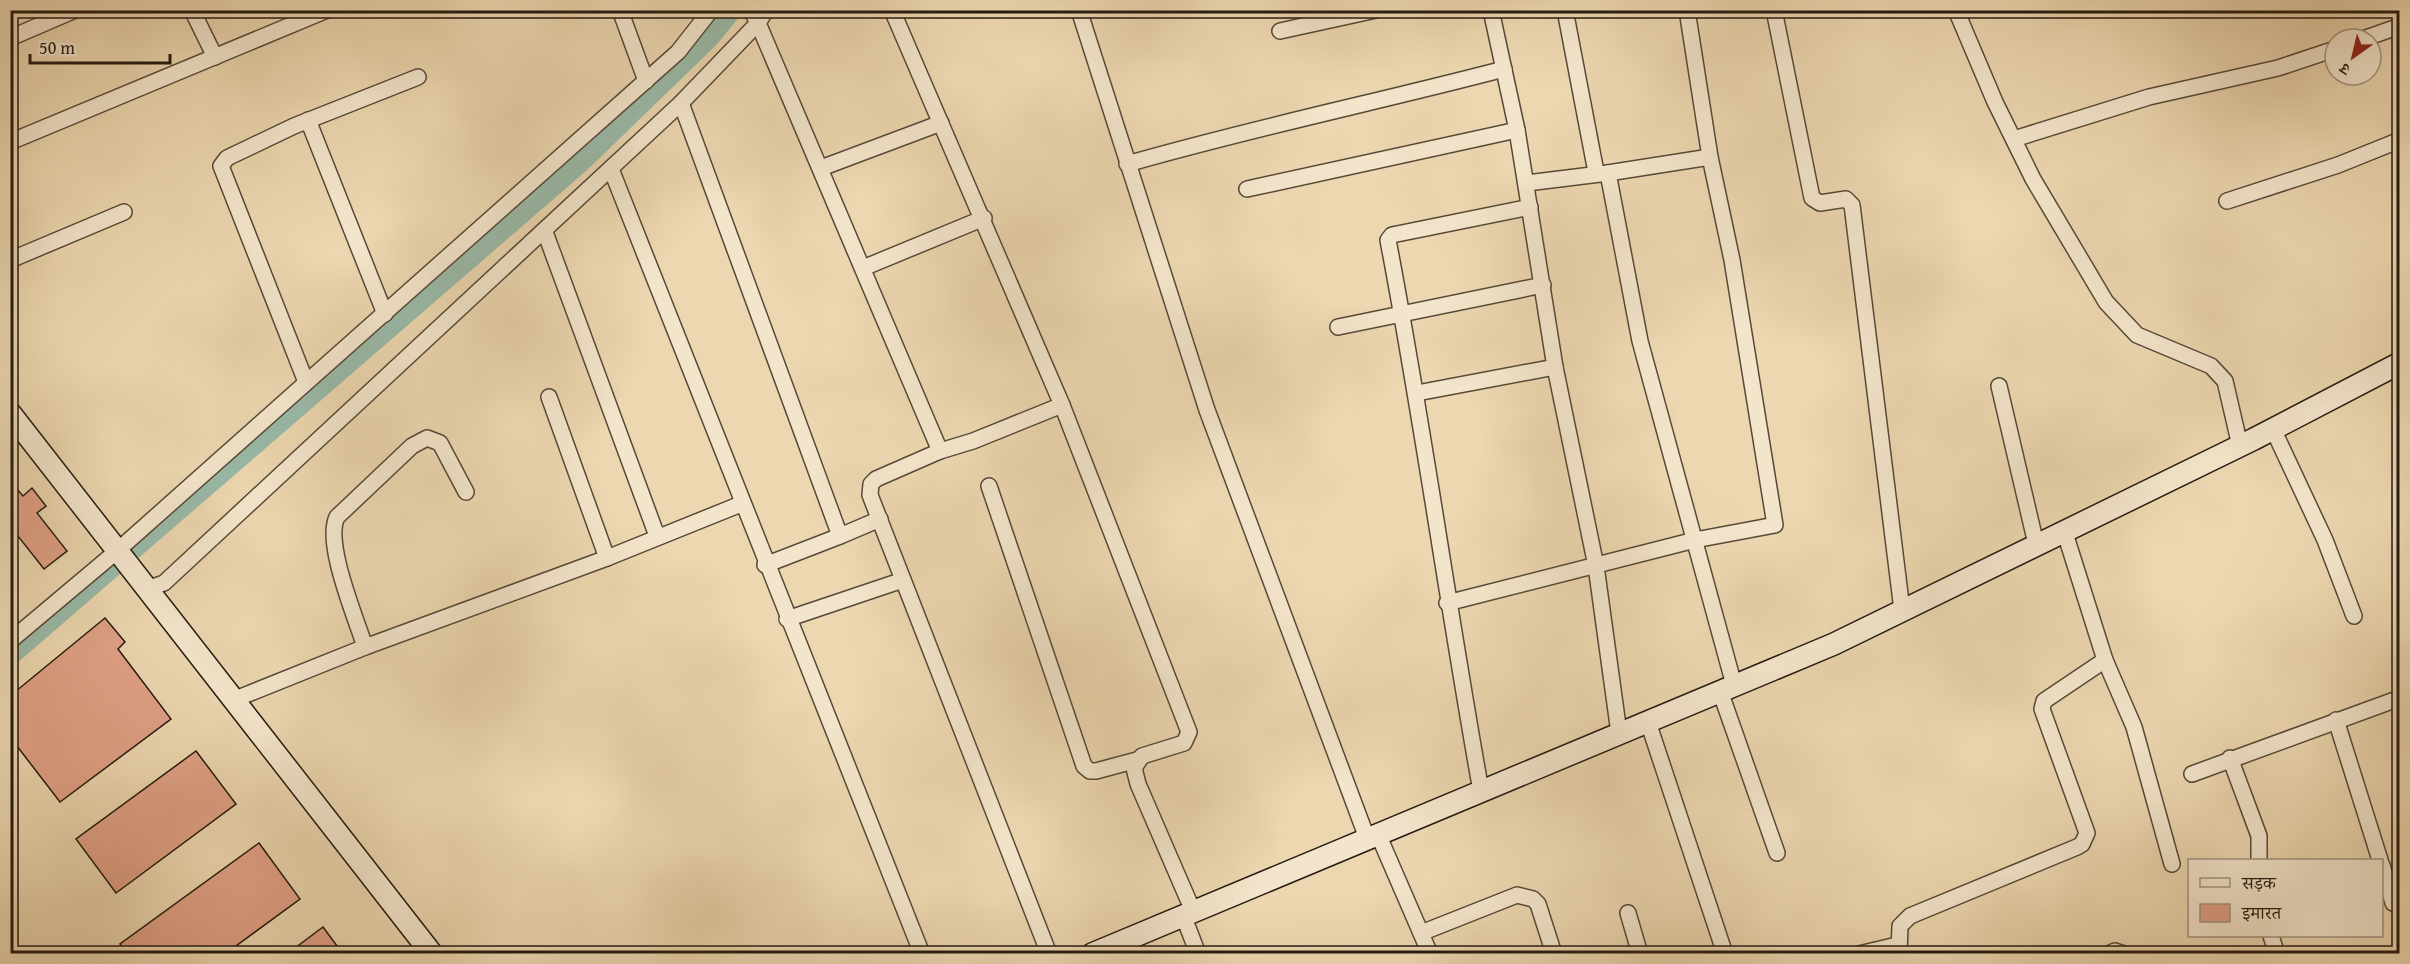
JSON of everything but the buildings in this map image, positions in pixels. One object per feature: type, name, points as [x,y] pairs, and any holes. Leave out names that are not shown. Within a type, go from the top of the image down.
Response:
[{"type":"main road","points":[[1092,954],[1834,644],[2240,446],[2400,363]]},
{"type":"main road","points":[[10,413],[432,954]]},
{"type":"street","points":[[10,38],[75,10]]},
{"type":"street","points":[[192,10],[215,57]]},
{"type":"street","points":[[11,140],[327,10]]},
{"type":"street","points":[[620,10],[646,81]]},
{"type":"street","points":[[10,641],[118,552],[646,81],[678,52],[711,10]]},
{"type":"street","points":[[892,10],[984,218],[1062,405],[1189,732],[1187,740],[1179,746],[1096,771],[1090,771],[1084,766],[989,486]]},
{"type":"street","points":[[1079,10],[1207,410],[1373,836],[1430,954]]},
{"type":"street","points":[[1280,31],[1376,10]]},
{"type":"street","points":[[1491,10],[1517,130],[1556,367],[1596,566],[1619,734]]},
{"type":"street","points":[[1565,10],[1640,341],[1695,540],[1727,688],[1777,853]]},
{"type":"street","points":[[1447,603],[1695,540],[1772,528],[1775,523],[1732,260],[1710,157],[1687,10]]},
{"type":"street","points":[[1774,10],[1812,198],[1820,203],[1846,199],[1852,205],[1902,610]]},
{"type":"street","points":[[1956,10],[1995,102],[2054,217],[2106,302],[2122,321],[2147,340],[2211,366],[2219,373],[2225,381],[2240,446]]},
{"type":"street","points":[[146,589],[164,583],[544,232],[681,103],[758,15],[940,451]]},
{"type":"street","points":[[2383,32],[2400,26]]},
{"type":"street","points":[[2014,139],[2149,97],[2278,68],[2323,53]]},
{"type":"street","points":[[1127,164],[1223,136],[1365,105],[1504,69]]},
{"type":"street","points":[[306,382],[221,166],[227,158],[308,120],[418,76]]},
{"type":"street","points":[[681,103],[840,536]]},
{"type":"street","points":[[308,120],[384,314]]},
{"type":"street","points":[[821,168],[941,123]]},
{"type":"street","points":[[1247,189],[1517,130]]},
{"type":"street","points":[[2227,201],[2338,165],[2400,140]]},
{"type":"street","points":[[1527,183],[1710,157]]},
{"type":"street","points":[[611,169],[765,565],[922,954]]},
{"type":"street","points":[[1480,791],[1447,603],[1417,393],[1388,240],[1390,237],[1530,207]]},
{"type":"street","points":[[10,260],[124,212]]},
{"type":"street","points":[[863,268],[984,218]]},
{"type":"street","points":[[544,232],[657,536]]},
{"type":"street","points":[[1338,327],[1402,312],[1543,285]]},
{"type":"street","points":[[1417,393],[1556,367]]},
{"type":"street","points":[[1999,386],[2036,544]]},
{"type":"street","points":[[549,397],[607,558]]},
{"type":"street","points":[[1049,954],[870,495],[872,484],[876,479],[940,451],[973,441],[1062,405]]},
{"type":"street","points":[[2273,429],[2325,540],[2354,616]]},
{"type":"street","points":[[365,647],[334,545],[333,525],[337,518],[412,446],[427,438],[440,443],[466,492]]},
{"type":"street","points":[[233,700],[365,647],[607,558],[741,504]]},
{"type":"street","points":[[765,565],[880,519]]},
{"type":"street","points":[[2064,530],[2105,660],[2134,727],[2172,864]]},
{"type":"street","points":[[787,619],[903,580]]},
{"type":"street","points":[[1859,954],[1898,949],[1900,926],[1910,916],[2082,844],[2087,833],[2051,740],[2042,705],[2105,660]]},
{"type":"street","points":[[2192,774],[2230,758],[2400,698]]},
{"type":"street","points":[[2336,720],[2379,859]]},
{"type":"street","points":[[1648,722],[1725,954]]},
{"type":"street","points":[[2230,758],[2259,836],[2259,859]]},
{"type":"street","points":[[1137,760],[1134,768],[1138,784],[1188,913],[1198,954]]},
{"type":"street","points":[[2383,868],[2393,903]]},
{"type":"street","points":[[1421,933],[1517,895],[1527,896],[1533,899],[1541,909],[1554,954]]},
{"type":"street","points":[[1628,913],[1640,954]]},
{"type":"street","points":[[2271,937],[2277,954]]},
{"type":"street","points":[[2109,954],[2115,951],[2124,954]]},
{"type":"waterway","points":[[10,656],[580,163],[710,37],[732,10]]}]
